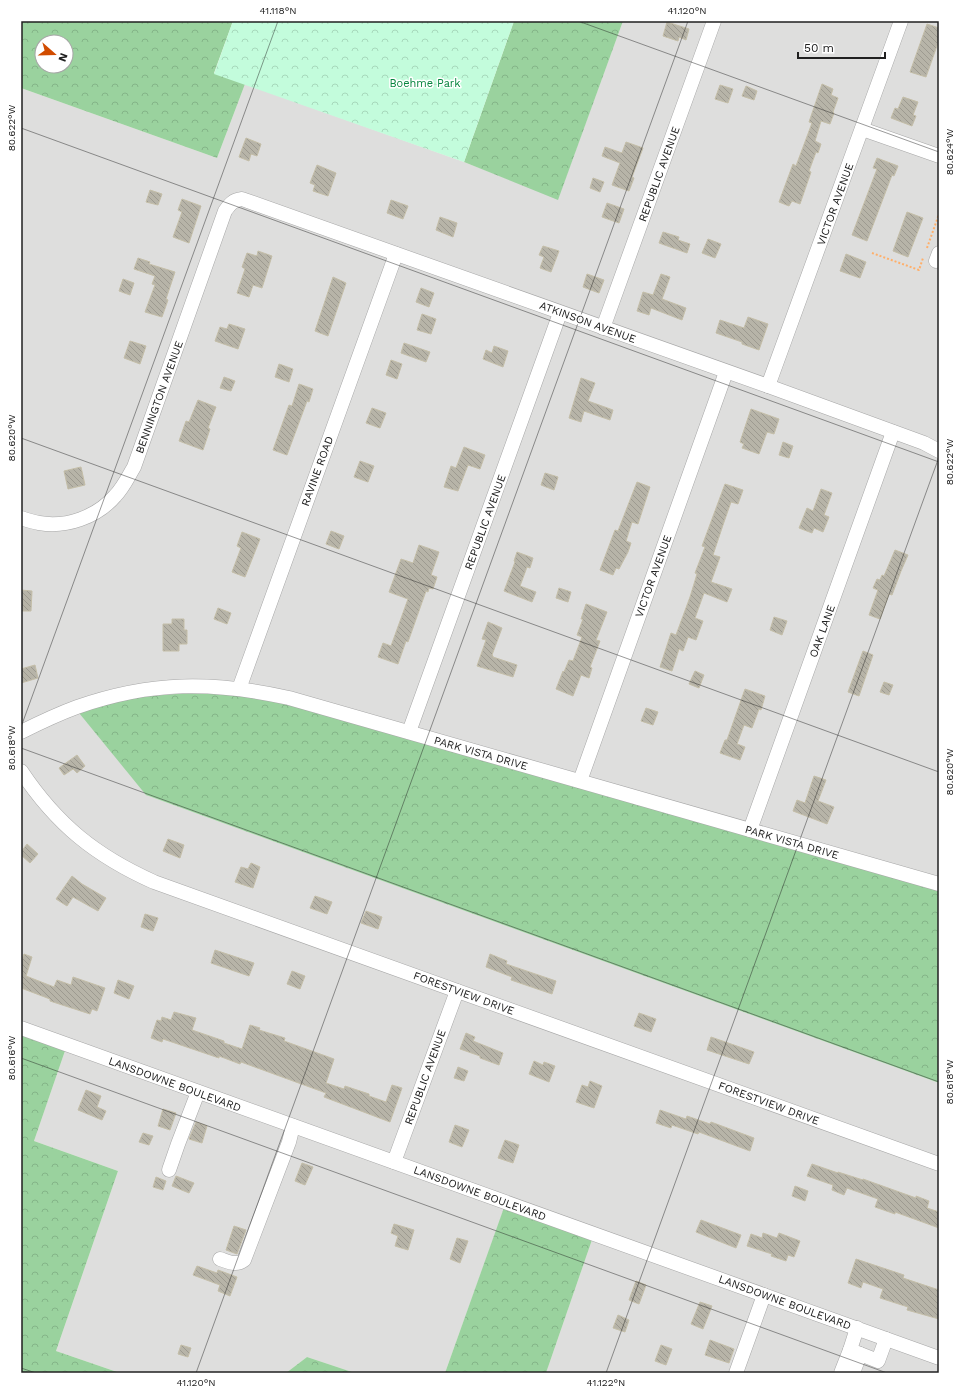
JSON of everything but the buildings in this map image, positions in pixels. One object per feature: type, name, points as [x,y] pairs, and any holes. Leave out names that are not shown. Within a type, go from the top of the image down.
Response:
[{"type":"street","name":"REPUBLIC AVENUE","points":[[603,328],[714,21]]},
{"type":"street","name":"VICTOR AVENUE","points":[[768,386],[901,21]]},
{"type":"street","points":[[862,129],[939,156]]},
{"type":"street","name":"ATKINSON AVENUE","points":[[235,200],[242,199],[248,201],[768,386],[924,443],[939,451]]},
{"type":"street","name":"BENNINGTON AVENUE","points":[[21,518],[38,523],[52,524],[75,521],[100,509],[116,496],[126,482],[134,467],[225,211],[231,202],[235,200]]},
{"type":"street","name":"RAVINE ROAD","points":[[239,688],[396,254]]},
{"type":"street","name":"REPUBLIC AVENUE","points":[[409,732],[560,312]]},
{"type":"street","name":"VICTOR AVENUE","points":[[580,781],[726,372]]},
{"type":"street","name":"OAK LANE","points":[[750,830],[893,432]]},
{"type":"street","name":"PARK VISTA DRIVE","points":[[21,732],[75,708],[100,700],[155,688],[213,686],[260,691],[409,732],[939,884]]},
{"type":"street","name":"FORESTVIEW DRIVE","points":[[21,771],[34,791],[62,822],[97,851],[127,870],[154,882],[939,1164]]},
{"type":"street","name":"REPUBLIC AVENUE","points":[[394,1162],[457,991]]},
{"type":"street","name":"LANSDOWNE BOULEVARD","points":[[21,1028],[939,1358]]},
{"type":"street","points":[[169,1170],[198,1092]]},
{"type":"street","points":[[220,1259],[236,1264],[244,1260],[289,1142],[293,1126]]},
{"type":"street","points":[[736,1373],[764,1294]]},
{"type":"street","points":[[853,1373],[857,1328]]},
{"type":"street","points":[[855,1352],[878,1361],[886,1339]]},
{"type":"street","points":[[841,1373],[855,1352]]},
{"type":"path","points":[[872,253],[919,270],[931,255],[939,214]]},
{"type":"shaded area","points":[[623,21],[939,21],[939,884],[146,795],[939,1083],[939,1373],[546,1373],[594,1234],[506,1203],[445,1373],[355,1373],[307,1357],[286,1373],[120,1373],[56,1351],[118,1171],[34,1141],[67,1045],[21,1028],[21,88],[217,158],[245,84],[464,162],[558,199]]},
{"type":"green space","points":[[21,21],[233,21],[214,73],[245,84],[217,158],[21,88]]},
{"type":"green space","name":"Boehme Park","points":[[233,21],[514,21],[464,162],[214,74]]},
{"type":"green space","points":[[514,21],[623,21],[558,200],[464,162]]},
{"type":"green space","points":[[239,689],[939,884],[939,1083],[146,795],[75,708],[100,700]]},
{"type":"green space","points":[[21,1028],[67,1045],[34,1141],[118,1171],[56,1351],[120,1373],[21,1373]]},
{"type":"green space","points":[[506,1202],[594,1234],[546,1373],[445,1373]]},
{"type":"green space","points":[[307,1357],[355,1373],[286,1373]]}]
